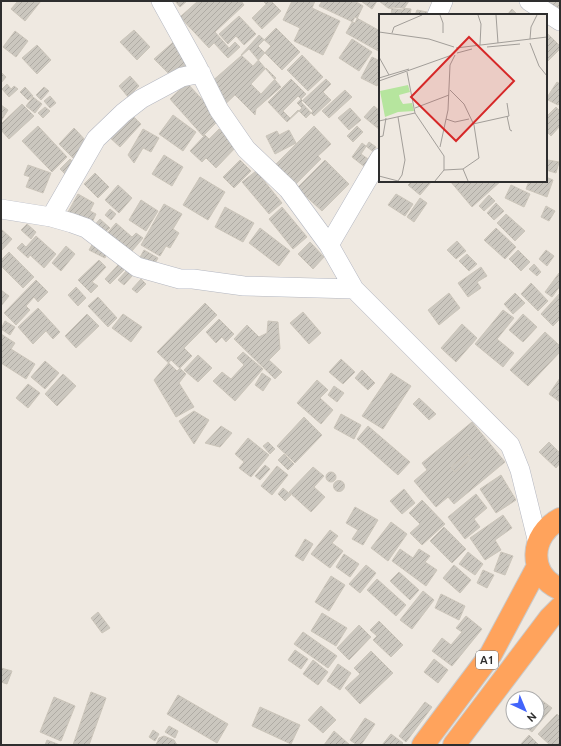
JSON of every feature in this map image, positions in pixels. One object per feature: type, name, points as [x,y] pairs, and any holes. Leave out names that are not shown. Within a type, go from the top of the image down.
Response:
[{"type":"highway","points":[[558,520],[543,532],[538,543],[536,555],[538,566],[544,577],[552,586],[560,589]]},
{"type":"highway","name":"A1","points":[[423,745],[491,654],[538,566]]},
{"type":"highway","name":"A1","points":[[454,745],[550,618],[560,608]]},
{"type":"street","points":[[161,1],[201,73],[219,110],[246,149],[288,189],[329,245],[354,289],[510,445],[520,470],[538,543]]},
{"type":"street","points":[[436,14],[443,1]]},
{"type":"street","points":[[529,1],[560,21]]},
{"type":"street","points":[[51,217],[96,139],[123,113],[141,99],[182,77],[201,73]]},
{"type":"street","points":[[329,245],[379,160]]},
{"type":"street","points":[[1,209],[51,217],[86,228],[137,267],[180,279],[194,279],[244,286],[354,289]]},
{"type":"street","points":[[526,493],[558,520]]},
{"type":"building","points":[[18,1],[41,1],[25,21],[11,9]]},
{"type":"building","points":[[175,1],[187,1],[180,7]]},
{"type":"building","points":[[198,1],[241,1],[244,5],[215,32],[229,48],[235,42],[240,47],[228,58],[214,43],[209,48],[180,17]]},
{"type":"building","points":[[263,1],[271,1],[281,11],[262,29],[252,18],[266,4]]},
{"type":"building","points":[[292,1],[315,1],[312,8],[340,21],[323,55],[294,41],[300,28],[283,20]]},
{"type":"building","points":[[322,1],[355,1],[363,6],[355,23],[319,6]]},
{"type":"building","points":[[361,1],[377,1],[372,9]]},
{"type":"building","points":[[379,1],[409,1],[403,10],[388,8]]},
{"type":"building","points":[[545,1],[560,1],[560,10]]},
{"type":"building","points":[[392,7],[411,9],[410,14],[391,14]]},
{"type":"building","points":[[512,9],[517,14],[508,14]]},
{"type":"building","points":[[417,10],[427,12],[427,14],[415,14]]},
{"type":"building","points":[[239,16],[256,34],[244,45],[236,36],[228,44],[219,34]]},
{"type":"building","points":[[355,17],[379,30],[379,51],[346,33]]},
{"type":"building","points":[[276,28],[300,52],[282,70],[258,46]]},
{"type":"building","points":[[134,30],[150,47],[137,60],[120,42]]},
{"type":"building","points":[[15,31],[28,41],[16,57],[3,47]]},
{"type":"building","points":[[547,33],[560,46],[560,49],[547,62]]},
{"type":"building","points":[[259,35],[271,46],[253,66],[241,55]]},
{"type":"building","points":[[179,37],[196,65],[171,76],[154,59]]},
{"type":"building","points":[[352,39],[372,52],[359,71],[339,58]]},
{"type":"building","points":[[37,45],[51,60],[37,74],[22,58]]},
{"type":"building","points":[[249,49],[281,87],[256,109],[255,115],[235,95],[222,107],[210,83]]},
{"type":"building","points":[[302,55],[323,77],[308,91],[287,70]]},
{"type":"building","points":[[372,57],[379,60],[379,82],[377,86],[361,78]]},
{"type":"building","points":[[266,68],[276,78],[261,94],[251,84]]},
{"type":"building","points":[[1,72],[6,77],[1,83]]},
{"type":"building","points":[[130,76],[139,86],[128,97],[119,86]]},
{"type":"building","points":[[291,79],[306,94],[297,103],[302,108],[287,122],[268,102]]},
{"type":"building","points":[[326,79],[331,84],[323,92],[331,100],[314,116],[301,102]]},
{"type":"building","points":[[557,82],[560,84],[560,102],[558,105],[547,100]]},
{"type":"building","points":[[187,83],[220,119],[203,136],[170,99]]},
{"type":"building","points":[[7,84],[11,89],[14,86],[18,89],[9,97],[2,89]]},
{"type":"building","points":[[25,87],[33,96],[28,100],[20,92]]},
{"type":"building","points":[[44,87],[49,91],[41,100],[36,95]]},
{"type":"building","points":[[345,90],[352,97],[329,118],[322,111]]},
{"type":"building","points":[[50,96],[56,103],[50,108],[44,101]]},
{"type":"building","points":[[298,96],[313,111],[306,118],[298,110],[290,118],[283,111]]},
{"type":"building","points":[[33,97],[42,104],[35,113],[26,106]]},
{"type":"building","points":[[22,104],[34,116],[9,139],[1,130],[1,124]]},
{"type":"building","points":[[1,105],[8,110],[1,121]]},
{"type":"building","points":[[374,106],[379,110],[379,129],[364,117]]},
{"type":"building","points":[[45,107],[50,111],[43,118],[38,113]]},
{"type":"building","points":[[556,107],[560,111],[560,126],[551,136],[547,132],[547,116]]},
{"type":"building","points":[[350,108],[361,120],[349,130],[338,118]]},
{"type":"building","points":[[129,112],[141,124],[120,147],[107,135]]},
{"type":"building","points":[[173,115],[196,132],[183,151],[159,134]]},
{"type":"building","points":[[38,126],[67,157],[52,172],[22,141]]},
{"type":"building","points":[[314,126],[331,144],[318,156],[321,159],[296,184],[276,164]]},
{"type":"building","points":[[357,126],[363,132],[353,142],[347,136]]},
{"type":"building","points":[[74,128],[88,143],[73,158],[59,144]]},
{"type":"building","points":[[143,129],[159,138],[151,152],[143,148],[134,163],[128,155]]},
{"type":"building","points":[[219,129],[237,146],[216,168],[206,158],[202,162],[190,151],[205,135],[209,139]]},
{"type":"building","points":[[289,130],[296,143],[275,154],[266,136],[277,131],[279,135]]},
{"type":"building","points":[[369,142],[376,147],[368,159],[361,154]]},
{"type":"building","points":[[362,143],[379,156],[379,158],[370,171],[352,157]]},
{"type":"building","points":[[164,155],[183,167],[172,186],[152,174]]},
{"type":"building","points":[[70,159],[77,166],[67,176],[60,169]]},
{"type":"building","points":[[240,160],[251,171],[234,188],[223,177]]},
{"type":"building","points":[[325,160],[349,184],[322,211],[297,188]]},
{"type":"building","points":[[548,160],[559,162],[556,173],[547,170]]},
{"type":"building","points":[[28,165],[51,173],[43,193],[26,187],[30,177],[24,175]]},
{"type":"building","points":[[256,171],[282,203],[269,214],[242,182]]},
{"type":"building","points":[[95,173],[109,187],[98,198],[84,184]]},
{"type":"building","points":[[200,177],[225,192],[208,220],[183,205]]},
{"type":"building","points":[[547,177],[553,180],[547,197],[526,189],[529,182],[547,182]]},
{"type":"building","points":[[411,182],[431,182],[420,195],[408,185]]},
{"type":"building","points":[[451,182],[500,182],[472,207]]},
{"type":"building","points":[[118,185],[132,198],[119,213],[105,200]]},
{"type":"building","points":[[511,185],[530,194],[524,207],[505,198]]},
{"type":"building","points":[[78,194],[94,203],[90,211],[96,214],[91,225],[68,212]]},
{"type":"building","points":[[396,194],[413,204],[405,216],[388,205]]},
{"type":"building","points":[[489,195],[495,201],[484,211],[479,206]]},
{"type":"building","points":[[420,198],[427,203],[414,222],[407,217]]},
{"type":"building","points":[[141,200],[158,211],[146,231],[129,220]]},
{"type":"building","points":[[496,203],[504,211],[494,220],[487,213]]},
{"type":"building","points":[[164,204],[182,214],[173,229],[179,233],[170,248],[166,246],[160,256],[141,245]]},
{"type":"building","points":[[546,206],[555,211],[549,221],[541,217]]},
{"type":"building","points":[[225,207],[254,223],[243,242],[215,227]]},
{"type":"building","points":[[282,207],[307,237],[293,249],[269,219]]},
{"type":"building","points":[[110,209],[116,214],[111,220],[105,215]]},
{"type":"building","points":[[506,214],[525,231],[515,241],[497,223]]},
{"type":"building","points":[[100,219],[110,228],[101,236],[92,228]]},
{"type":"building","points":[[116,223],[132,237],[136,233],[143,238],[127,257],[104,237]]},
{"type":"building","points":[[27,224],[36,232],[31,239],[21,230]]},
{"type":"building","points":[[260,228],[290,251],[279,266],[249,243]]},
{"type":"building","points":[[496,228],[516,247],[505,259],[484,240]]},
{"type":"building","points":[[1,229],[12,239],[2,250],[1,249]]},
{"type":"building","points":[[36,236],[56,254],[44,268],[30,255],[28,258],[17,248],[22,243],[26,247]]},
{"type":"building","points":[[457,241],[466,251],[456,259],[447,250]]},
{"type":"building","points":[[310,242],[324,257],[313,269],[298,254]]},
{"type":"building","points":[[93,243],[108,251],[105,258],[89,250]]},
{"type":"building","points":[[66,246],[75,254],[61,271],[52,263]]},
{"type":"building","points":[[144,250],[158,258],[153,267],[139,259]]},
{"type":"building","points":[[518,250],[530,262],[521,271],[509,259]]},
{"type":"building","points":[[546,250],[554,256],[547,266],[539,259]]},
{"type":"building","points":[[9,252],[34,277],[23,288],[1,266],[1,260]]},
{"type":"building","points":[[467,254],[477,264],[469,271],[459,261]]},
{"type":"building","points":[[99,260],[106,267],[92,282],[98,286],[91,293],[78,280]]},
{"type":"building","points":[[119,264],[125,269],[110,284],[105,279]]},
{"type":"building","points":[[534,264],[541,272],[537,276],[529,269]]},
{"type":"building","points":[[481,267],[487,276],[477,282],[481,288],[468,297],[458,283]]},
{"type":"building","points":[[127,270],[133,275],[124,285],[118,280]]},
{"type":"building","points":[[559,273],[560,286],[552,297],[545,292]]},
{"type":"building","points":[[141,279],[146,284],[137,293],[132,289]]},
{"type":"building","points":[[36,280],[48,292],[38,302],[34,297],[26,306],[30,310],[16,325],[4,313]]},
{"type":"building","points":[[531,283],[548,301],[538,311],[521,294]]},
{"type":"building","points":[[76,287],[86,298],[78,306],[68,295]]},
{"type":"building","points":[[1,290],[9,296],[1,306]]},
{"type":"building","points":[[449,293],[460,308],[439,325],[428,310]]},
{"type":"building","points":[[515,293],[525,303],[513,314],[504,304]]},
{"type":"building","points":[[560,293],[560,319],[553,326],[541,314]]},
{"type":"building","points":[[98,297],[117,318],[108,327],[88,306]]},
{"type":"building","points":[[205,303],[217,315],[184,348],[192,356],[177,371],[157,352]]},
{"type":"building","points":[[38,308],[60,332],[53,339],[46,331],[33,344],[18,327]]},
{"type":"building","points":[[503,310],[514,318],[497,339],[514,353],[503,367],[475,344]]},
{"type":"building","points":[[303,312],[321,333],[309,344],[290,323]]},
{"type":"building","points":[[87,314],[99,326],[76,348],[65,336]]},
{"type":"building","points":[[123,314],[142,327],[131,342],[112,328]]},
{"type":"building","points":[[523,314],[537,327],[523,342],[509,330]]},
{"type":"building","points":[[219,319],[234,334],[226,342],[222,337],[216,343],[206,332]]},
{"type":"building","points":[[5,321],[15,327],[10,335],[1,329]]},
{"type":"building","points":[[268,321],[278,322],[280,349],[269,360],[282,372],[275,379],[234,339],[247,325],[259,337],[267,333]]},
{"type":"building","points":[[462,324],[477,338],[456,362],[441,348]]},
{"type":"building","points":[[545,332],[560,346],[560,352],[528,386],[510,370]]},
{"type":"building","points":[[1,334],[15,343],[11,349],[35,364],[26,379],[1,363]]},
{"type":"building","points":[[243,352],[263,369],[235,401],[213,381],[222,372],[231,379],[244,365],[237,358]]},
{"type":"building","points":[[198,355],[212,368],[198,382],[184,370]]},
{"type":"building","points":[[341,359],[355,372],[343,384],[329,372]]},
{"type":"building","points":[[171,360],[186,374],[179,383],[194,407],[176,417],[154,380]]},
{"type":"building","points":[[45,361],[59,373],[45,389],[31,377]]},
{"type":"building","points":[[362,370],[375,383],[368,390],[355,378]]},
{"type":"building","points":[[262,373],[271,379],[263,391],[255,385]]},
{"type":"building","points":[[391,373],[411,386],[383,429],[362,416]]},
{"type":"building","points":[[63,374],[76,386],[57,406],[45,394]]},
{"type":"building","points":[[560,378],[560,402],[549,394]]},
{"type":"building","points":[[317,380],[328,390],[320,398],[333,410],[321,424],[297,403]]},
{"type":"building","points":[[28,384],[40,393],[28,408],[16,398]]},
{"type":"building","points":[[334,386],[344,393],[337,402],[328,395]]},
{"type":"building","points":[[419,398],[436,414],[429,420],[413,404]]},
{"type":"building","points":[[194,411],[209,420],[194,444],[179,421]]},
{"type":"building","points":[[341,414],[361,425],[354,439],[334,428]]},
{"type":"building","points":[[304,417],[322,435],[295,463],[277,446]]},
{"type":"building","points":[[472,422],[505,462],[454,504],[448,497],[436,507],[414,481],[427,470],[422,463]],"holes":[[[467,454],[471,459],[455,472],[451,467]]]},
{"type":"building","points":[[221,426],[232,433],[220,447],[205,443]]},
{"type":"building","points":[[368,426],[410,462],[398,475],[357,439]]},
{"type":"building","points":[[248,438],[269,455],[251,477],[239,468],[244,462],[235,454]]},
{"type":"building","points":[[268,442],[275,449],[270,454],[263,446]]},
{"type":"building","points":[[549,442],[560,453],[560,463],[556,468],[539,452]]},
{"type":"building","points":[[284,454],[294,464],[288,470],[278,460]]},
{"type":"building","points":[[467,454],[471,459],[455,472],[451,467]]},
{"type":"building","points":[[265,465],[270,469],[260,480],[255,476]]},
{"type":"building","points":[[277,466],[288,475],[272,495],[261,486]]},
{"type":"building","points":[[313,467],[324,476],[314,487],[325,497],[311,512],[289,492]]},
{"type":"building","points":[[331,472],[336,477],[331,482],[326,477]]},
{"type":"building","points":[[501,475],[516,500],[496,513],[480,489]]},
{"type":"building","points":[[339,480],[343,482],[345,486],[343,490],[339,492],[335,490],[333,486],[335,482]]},
{"type":"building","points":[[283,488],[291,495],[285,501],[278,494]]},
{"type":"building","points":[[404,489],[415,503],[402,514],[390,501]]},
{"type":"building","points":[[476,494],[487,508],[474,519],[480,527],[465,539],[448,517]]},
{"type":"building","points":[[422,500],[445,524],[422,545],[410,533],[420,524],[409,513]]},
{"type":"building","points":[[355,507],[378,520],[363,545],[352,539],[358,530],[346,523]]},
{"type":"building","points":[[503,515],[512,528],[495,540],[501,550],[485,560],[470,538]]},
{"type":"building","points":[[391,522],[407,534],[388,561],[371,548]]},
{"type":"building","points":[[444,527],[466,549],[452,563],[430,541]]},
{"type":"building","points":[[330,530],[338,536],[332,543],[343,551],[330,568],[311,554]]},
{"type":"building","points":[[305,539],[313,544],[303,561],[295,556]]},
{"type":"building","points":[[400,549],[413,558],[419,549],[430,556],[425,562],[437,570],[426,586],[392,561]]},
{"type":"building","points":[[468,552],[483,564],[475,575],[459,564]]},
{"type":"building","points":[[501,552],[513,556],[505,575],[494,571]]},
{"type":"building","points":[[344,554],[359,564],[350,577],[336,567]]},
{"type":"building","points":[[366,565],[376,573],[360,593],[349,584]]},
{"type":"building","points":[[454,565],[471,580],[460,593],[443,578]]},
{"type":"building","points":[[483,570],[494,575],[487,588],[477,583]]},
{"type":"building","points":[[399,572],[419,590],[410,600],[390,581]]},
{"type":"building","points":[[331,576],[345,585],[329,611],[315,602]]},
{"type":"building","points":[[377,579],[406,605],[396,616],[367,590]]},
{"type":"building","points":[[423,591],[434,600],[412,629],[400,620]]},
{"type":"building","points":[[441,594],[465,606],[459,620],[435,608]]},
{"type":"building","points":[[98,612],[110,628],[102,633],[91,618]]},
{"type":"building","points":[[322,613],[347,628],[336,646],[311,631]]},
{"type":"building","points":[[466,616],[482,629],[452,666],[432,651],[442,638],[451,645],[462,632],[456,628]]},
{"type":"building","points":[[379,621],[403,645],[391,657],[373,640],[377,636],[370,630]]},
{"type":"building","points":[[359,625],[371,637],[349,660],[337,648]]},
{"type":"building","points":[[303,632],[337,656],[328,668],[294,644]]},
{"type":"building","points":[[295,650],[308,659],[301,669],[288,660]]},
{"type":"building","points":[[371,651],[393,673],[360,704],[345,688],[360,674],[354,668]]},
{"type":"building","points":[[434,659],[448,670],[438,683],[424,672]]},
{"type":"building","points":[[313,660],[328,672],[318,685],[303,674]]},
{"type":"building","points":[[338,664],[351,673],[340,690],[327,681]]},
{"type":"building","points":[[1,668],[12,671],[7,684],[1,682]]},
{"type":"building","points":[[91,692],[106,698],[89,745],[73,745]]},
{"type":"building","points":[[178,695],[228,724],[217,743],[167,714]]},
{"type":"building","points":[[54,697],[75,706],[61,741],[40,732]]},
{"type":"building","points":[[425,702],[432,707],[406,742],[399,736]]},
{"type":"building","points":[[545,703],[552,708],[545,716]]},
{"type":"building","points":[[321,706],[336,720],[323,733],[308,720]]},
{"type":"building","points":[[260,707],[300,725],[291,744],[252,726]]},
{"type":"building","points":[[557,714],[560,717],[560,743],[558,745],[550,745],[538,734],[542,730],[545,730],[545,727]]},
{"type":"building","points":[[365,718],[375,724],[361,745],[357,745],[350,740]]},
{"type":"building","points":[[169,726],[178,731],[175,738],[165,732]]},
{"type":"building","points":[[153,730],[159,734],[155,741],[149,737]]},
{"type":"building","points":[[334,731],[350,745],[324,745]]},
{"type":"building","points":[[391,734],[403,743],[401,745],[382,745]]},
{"type":"building","points":[[529,735],[539,745],[520,745]]},
{"type":"building","points":[[164,736],[174,740],[177,745],[156,745],[159,738]]},
{"type":"building","points":[[47,740],[60,745],[45,745]]}]
